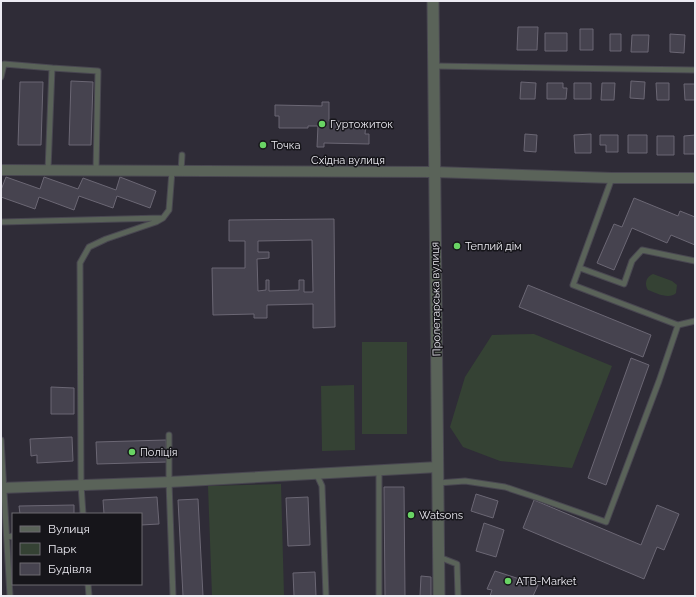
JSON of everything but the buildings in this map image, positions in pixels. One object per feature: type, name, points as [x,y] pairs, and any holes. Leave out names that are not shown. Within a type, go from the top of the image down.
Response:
[{"type":"street","name":"Пролетарська вулиця","points":[[433,1],[439,596]]},
{"type":"street","name":"Східна вулиця","points":[[1,170],[435,172],[612,178],[695,178]]},
{"type":"street","points":[[3,488],[169,482],[438,467]]},
{"type":"lane","points":[[1,77],[2,64],[98,71],[96,171]]},
{"type":"lane","points":[[434,66],[695,70]]},
{"type":"lane","points":[[48,170],[52,68]]},
{"type":"lane","points":[[83,513],[81,485],[80,263],[89,247],[106,239],[156,222],[163,218],[169,210],[182,154]]},
{"type":"lane","points":[[612,178],[573,285],[678,325],[695,321]]},
{"type":"lane","points":[[1,222],[163,218]]},
{"type":"lane","points":[[580,268],[624,284],[632,261],[642,250],[695,261]]},
{"type":"lane","points":[[438,483],[465,481],[504,487],[606,522],[678,325]]},
{"type":"lane","points":[[169,435],[173,596]]},
{"type":"lane","points":[[1,440],[10,596]]},
{"type":"lane","points":[[379,470],[379,596]]},
{"type":"lane","points":[[316,473],[322,486],[326,596]]},
{"type":"lane","points":[[7,537],[12,536]]},
{"type":"lane","points":[[439,557],[458,564],[458,596]]},
{"type":"lane","points":[[88,585],[89,596]]},
{"type":"green space","points":[[653,274],[672,281],[677,285],[676,293],[666,296],[648,290],[646,281]]},
{"type":"green space","points":[[534,334],[612,366],[572,468],[500,461],[463,447],[450,427],[465,377],[492,335]]},
{"type":"green space","points":[[362,342],[407,342],[407,434],[362,434]]},
{"type":"green space","points":[[354,385],[355,450],[322,451],[321,386]]},
{"type":"green space","points":[[281,484],[284,596],[212,596],[208,486]]},
{"type":"place","name":"Гуртожиток","points":[[322,124]]},
{"type":"place","name":"Точка","points":[[263,145]]},
{"type":"place","name":"Теплий дім","points":[[457,246]]},
{"type":"place","name":"Поліція","points":[[132,452]]},
{"type":"place","name":"Watsons","points":[[411,515]]},
{"type":"place","name":"ATB-Market","points":[[508,581]]}]
